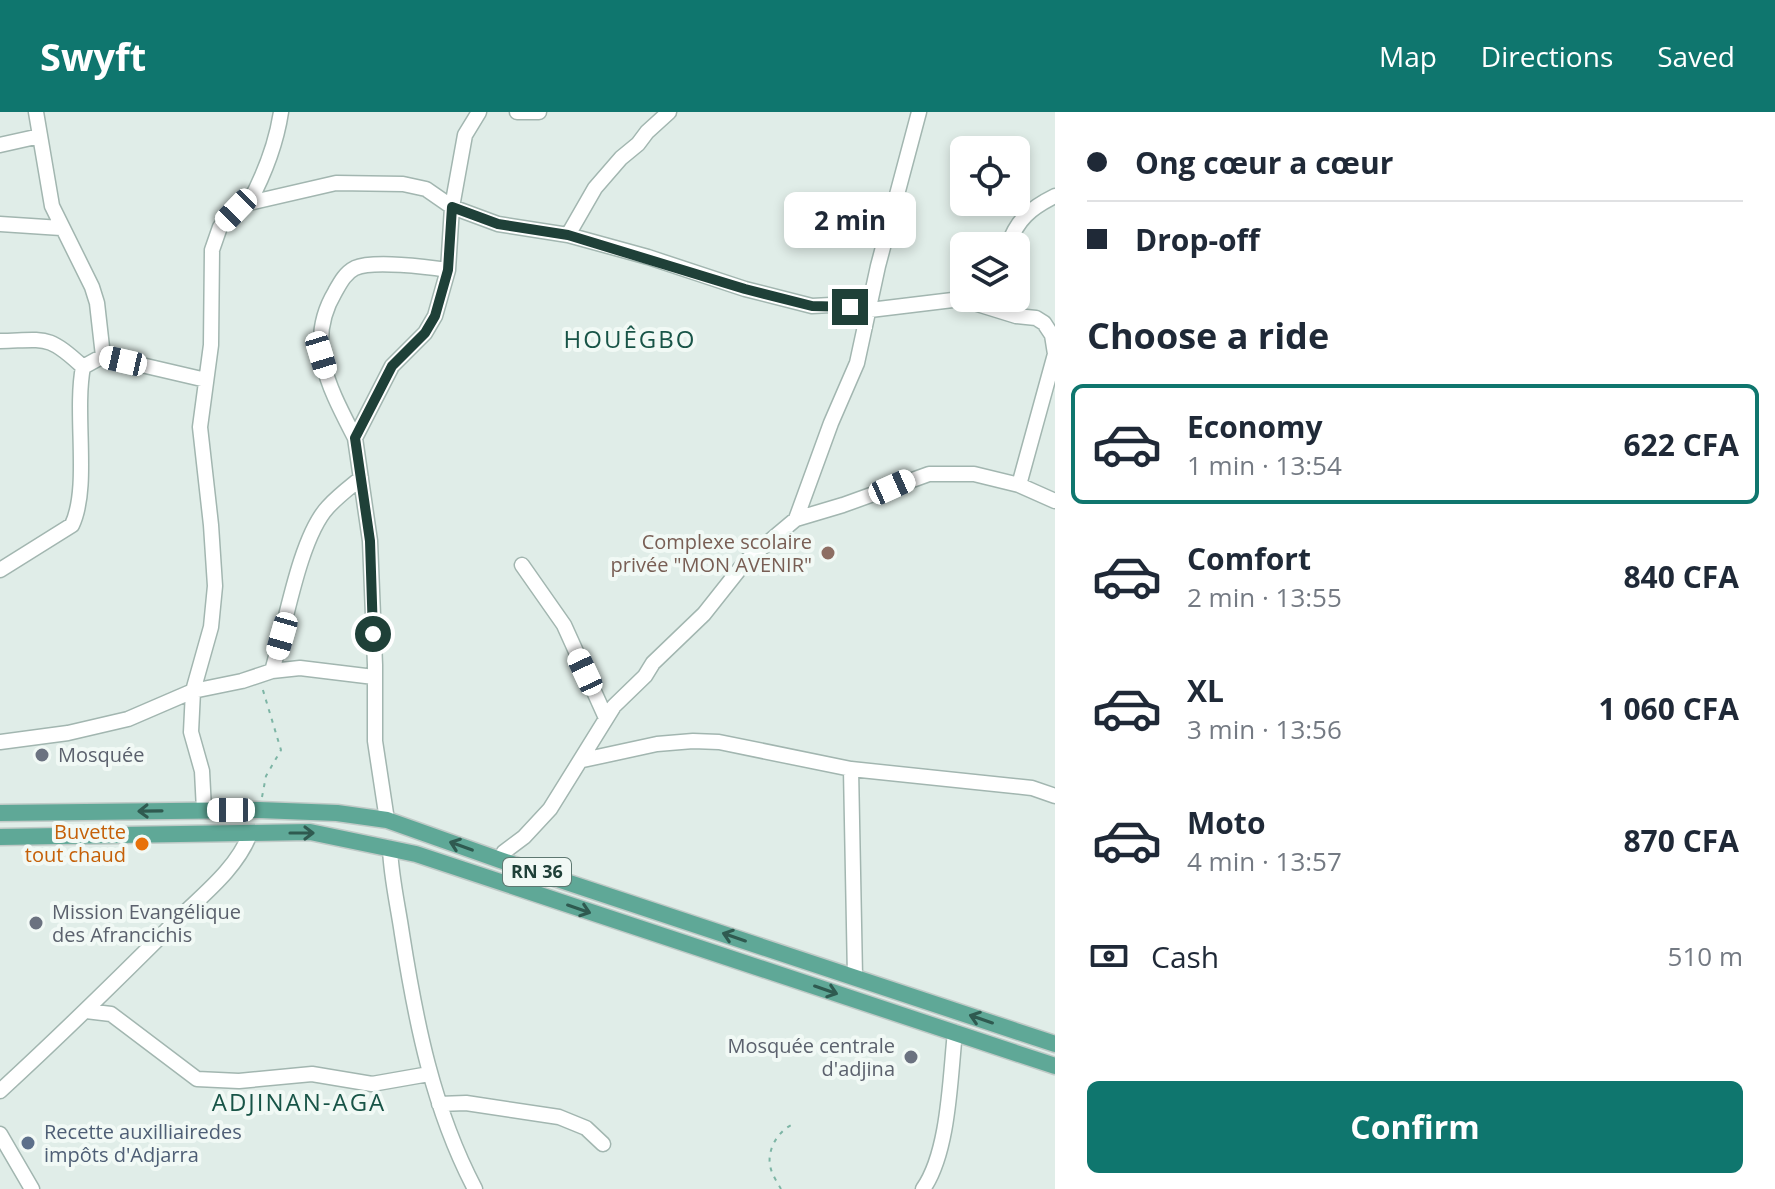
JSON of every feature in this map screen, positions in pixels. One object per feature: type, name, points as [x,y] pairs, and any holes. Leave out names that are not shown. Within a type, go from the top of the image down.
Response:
[{"type":"main road","name":"RN 36","points":[[0,813],[259,810],[337,813],[387,820],[1055,1044]]},
{"type":"main road","name":"RN 36","points":[[0,837],[310,832],[390,848],[1055,1066]]},
{"type":"street","points":[[36,112],[52,206],[92,287],[97,303],[103,356]]},
{"type":"street","points":[[249,203],[265,173],[281,112]]},
{"type":"street","points":[[355,438],[392,366],[425,333],[435,316],[448,270],[452,207],[465,135],[479,112]]},
{"type":"street","points":[[517,112],[539,112]]},
{"type":"street","points":[[568,235],[595,188],[669,112]]},
{"type":"street","points":[[796,519],[857,363],[878,266],[919,112]]},
{"type":"street","points":[[0,145],[40,136]]},
{"type":"street","points":[[204,810],[202,771],[191,732],[193,691],[211,627],[215,586],[200,427],[211,345],[212,250],[220,227],[236,210],[249,203],[336,183],[403,184],[426,189],[452,207],[498,224],[568,235],[812,306],[870,310],[950,300]]},
{"type":"street","points":[[1014,232],[1019,220],[1031,209],[1055,196]]},
{"type":"street","points":[[0,224],[61,228]]},
{"type":"street","points":[[387,820],[375,741],[370,541],[355,438],[328,379],[319,335],[324,312],[345,275],[356,268],[370,265],[448,270]]},
{"type":"street","points":[[1004,312],[1036,318],[1044,323],[1055,344],[1055,354],[1019,485]]},
{"type":"street","points":[[0,341],[45,340],[58,344],[83,367]]},
{"type":"street","points":[[83,367],[103,356],[206,380]]},
{"type":"street","points":[[0,570],[72,525],[77,517],[80,495],[79,388],[83,367]]},
{"type":"street","points":[[500,860],[504,852],[524,837],[550,809],[583,760],[606,718],[653,663],[704,614],[746,561],[796,519],[929,474],[974,474],[1019,485],[1055,501]]},
{"type":"street","points":[[266,673],[302,559],[318,523],[326,508],[361,478]]},
{"type":"street","points":[[522,565],[564,625],[606,718]]},
{"type":"street","points":[[0,742],[68,733],[128,719],[193,691],[266,673],[300,668],[374,677]]},
{"type":"street","points":[[583,760],[657,744],[719,742],[851,769],[1032,788],[1055,796]]},
{"type":"street","points":[[851,769],[855,977]]},
{"type":"street","points":[[0,1091],[86,1011],[242,854],[250,834]]},
{"type":"street","points":[[390,848],[405,953],[429,1074],[449,1134],[475,1189]]},
{"type":"street","points":[[86,1011],[111,1014],[197,1079],[239,1081],[312,1074],[372,1084],[429,1074]]},
{"type":"street","points":[[923,1189],[932,1174],[945,1126],[955,1032]]},
{"type":"street","points":[[439,1104],[466,1103],[559,1117],[586,1128],[603,1144]]},
{"type":"street","points":[[0,1134],[32,1189]]},
{"type":"path","points":[[259,810],[266,776],[281,750],[266,673]]},
{"type":"path","points":[[781,1189],[769,1164],[771,1153],[779,1133],[796,1123]]},
{"type":"place","name":"Complexe scolaire privée \"MON AVENIR\"","points":[[828,553]]},
{"type":"place","name":"Mosquée","points":[[42,755]]},
{"type":"place","name":"Buvette tout chaud","points":[[142,844]]},
{"type":"place","name":"Mission Evangélique des Afrancichis","points":[[36,923]]},
{"type":"place","name":"Mosquée centrale d'adjina","points":[[911,1057]]},
{"type":"place","name":"Recette auxilliairedes impôts d'Adjarra","points":[[28,1143]]},
{"type":"district","name":"HOUÊGBO","points":[[630,340]]},
{"type":"district","name":"ADJINAN-AGA","points":[[299,1103]]},
{"type":"route","points":[[373,634],[370,541],[355,438],[392,366],[425,333],[435,316],[448,270],[452,207],[498,224],[568,235],[812,306],[850,307]]}]
